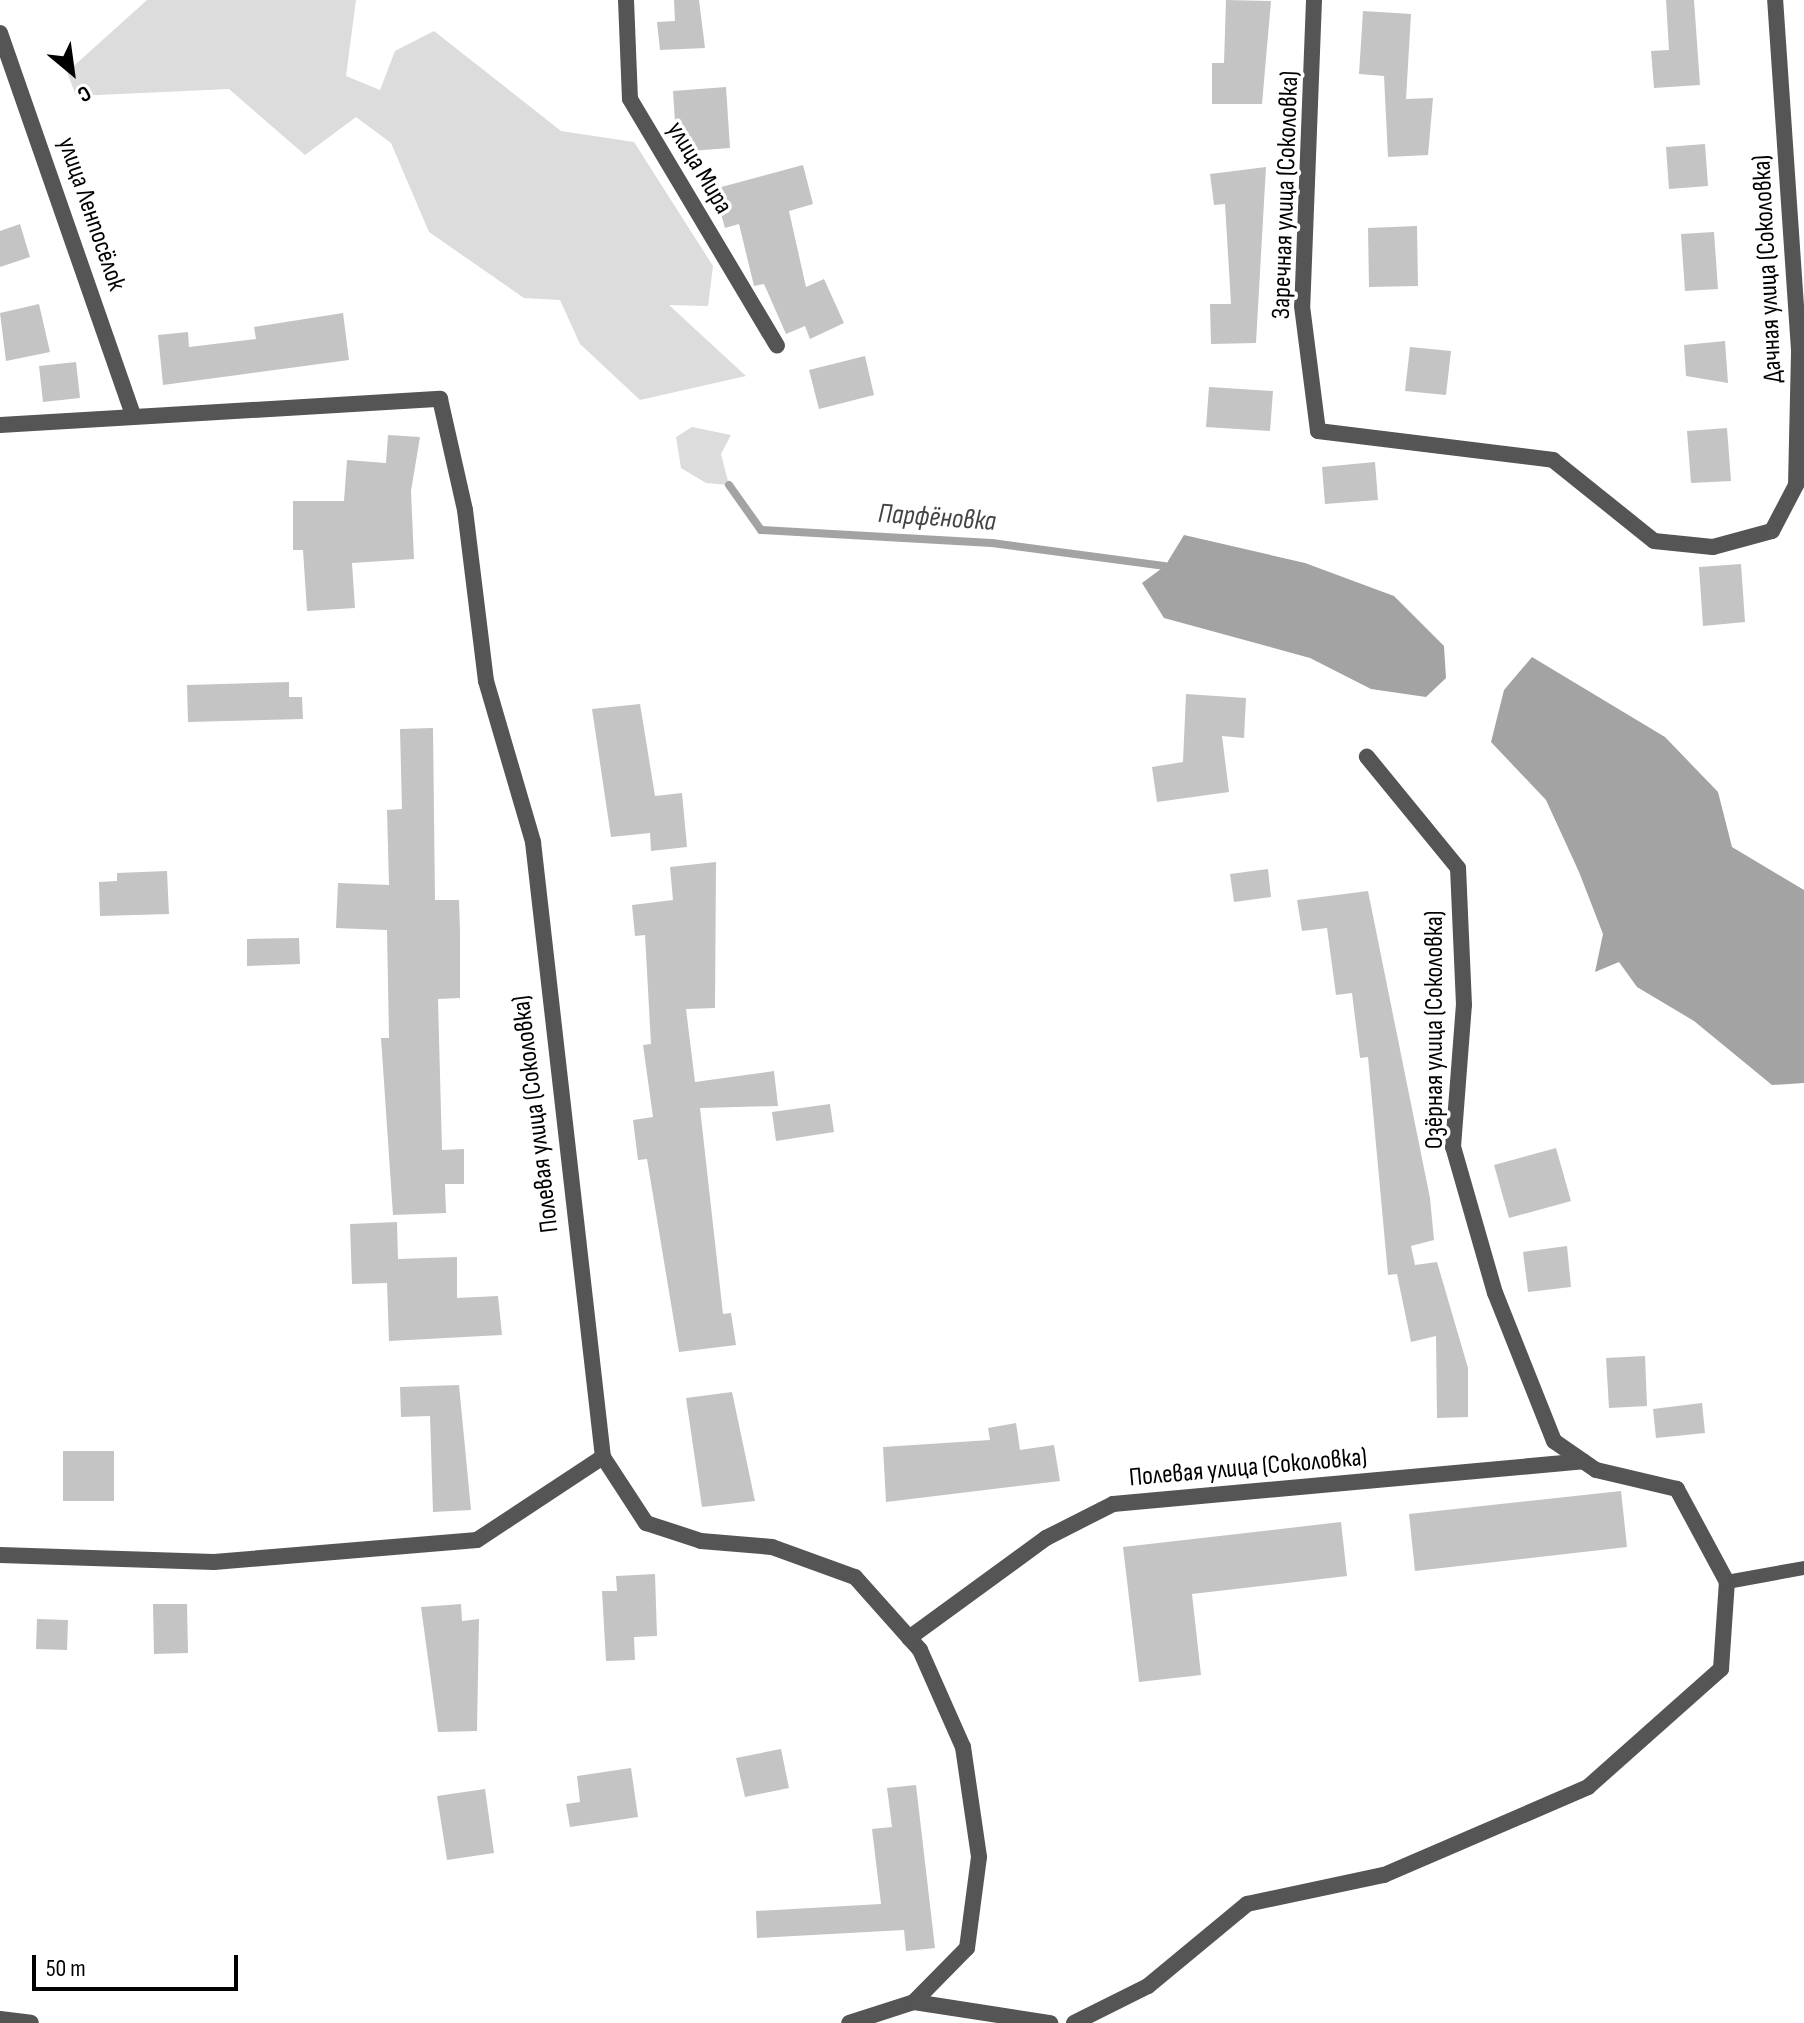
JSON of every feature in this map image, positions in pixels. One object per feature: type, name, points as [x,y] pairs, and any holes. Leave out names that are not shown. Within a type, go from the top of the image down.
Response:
[{"type":"street","name":"улица Мира","points":[[626,0],[630,99],[777,346]]},
{"type":"street","name":"Заречная улица (Соколовка)","points":[[1314,0],[1302,306],[1318,431],[1553,460],[1654,541],[1713,547],[1772,531]]},
{"type":"street","name":"Дачная улица (Соколовка)","points":[[1772,531],[1796,485],[1799,350],[1775,0]]},
{"type":"street","name":"улица Ленпосёлок","points":[[0,33],[132,413]]},
{"type":"street","name":"Полевая улица (Соколовка)","points":[[132,413],[440,399],[465,510],[486,681],[533,842],[603,1457],[646,1523],[701,1541],[772,1547],[855,1577],[909,1638],[963,1747],[979,1857],[967,1948],[914,2002],[849,2023]]},
{"type":"street","points":[[0,425],[132,413]]},
{"type":"street","name":"Озёрная улица (Соколовка)","points":[[1367,757],[1458,868],[1464,1005],[1453,1147],[1495,1293],[1554,1441],[1583,1461],[1677,1489],[1727,1582]]},
{"type":"street","points":[[0,1555],[214,1562],[477,1540],[603,1457]]},
{"type":"street","name":"Полевая улица (Соколовка)","points":[[909,1638],[1046,1538],[1113,1504],[1583,1461]]},
{"type":"street","points":[[1074,2023],[1148,1986],[1247,1904],[1384,1875],[1588,1787],[1721,1669],[1727,1582]]},
{"type":"street","points":[[914,2002],[1050,2023]]},
{"type":"street","points":[[0,2019],[31,2023]]},
{"type":"lane","points":[[1727,1582],[1804,1568]]},
{"type":"shaded area","points":[[147,0],[356,0],[346,76],[380,90],[395,51],[434,31],[561,131],[634,142],[713,266],[708,306],[669,305],[746,376],[640,400],[580,344],[560,300],[524,298],[429,232],[391,143],[356,117],[305,155],[229,89],[76,96],[67,72]]},
{"type":"shaded area","points":[[692,427],[731,435],[721,454],[729,485],[706,483],[681,468],[676,437]]},
{"type":"shaded area","points":[[1184,535],[1305,563],[1394,596],[1444,646],[1446,678],[1426,697],[1371,689],[1310,658],[1164,618],[1142,583],[1165,566]]},
{"type":"shaded area","points":[[1532,657],[1665,737],[1718,792],[1732,847],[1804,890],[1804,1083],[1772,1085],[1694,1021],[1637,987],[1619,962],[1595,972],[1603,934],[1579,872],[1546,800],[1491,742],[1504,690]]},
{"type":"building","points":[[674,0],[699,0],[705,48],[660,50],[657,22],[675,21]]},
{"type":"building","points":[[1226,0],[1271,1],[1262,104],[1212,104],[1212,63],[1224,63]]},
{"type":"building","points":[[1666,0],[1694,0],[1700,85],[1654,88],[1651,51],[1669,50]]},
{"type":"building","points":[[1363,11],[1411,14],[1406,99],[1433,98],[1428,155],[1388,157],[1384,76],[1359,74]]},
{"type":"building","points":[[726,87],[730,148],[677,152],[673,91]]},
{"type":"building","points":[[1705,144],[1708,186],[1669,189],[1666,147]]},
{"type":"building","points":[[803,165],[813,204],[789,211],[806,287],[824,279],[844,323],[810,339],[805,326],[786,334],[764,284],[754,286],[739,224],[725,228],[714,189]]},
{"type":"building","points":[[1266,167],[1256,343],[1211,344],[1210,304],[1231,304],[1225,204],[1214,205],[1210,174]]},
{"type":"building","points":[[20,224],[30,257],[0,267],[0,231]]},
{"type":"building","points":[[1417,226],[1418,286],[1369,287],[1368,228]]},
{"type":"building","points":[[1714,232],[1718,289],[1685,291],[1681,234]]},
{"type":"building","points":[[39,304],[50,352],[6,361],[0,313]]},
{"type":"building","points":[[343,313],[349,360],[163,385],[158,335],[188,332],[189,347],[256,339],[254,327]]},
{"type":"building","points":[[1725,341],[1728,383],[1686,376],[1684,345]]},
{"type":"building","points":[[1410,347],[1451,351],[1446,395],[1405,391]]},
{"type":"building","points":[[865,356],[874,395],[819,409],[809,370]]},
{"type":"building","points":[[76,362],[80,398],[43,402],[39,366]]},
{"type":"building","points":[[1209,387],[1273,391],[1270,431],[1206,427]]},
{"type":"building","points":[[1727,428],[1731,481],[1691,483],[1687,431]]},
{"type":"building","points":[[388,435],[420,437],[411,491],[414,559],[352,563],[355,608],[307,611],[303,550],[293,550],[293,501],[344,501],[347,460],[386,463]]},
{"type":"building","points":[[1375,462],[1378,500],[1325,504],[1322,467]]},
{"type":"building","points":[[1741,564],[1745,622],[1703,626],[1699,567]]},
{"type":"building","points":[[289,682],[289,697],[302,697],[303,719],[188,722],[187,685]]},
{"type":"building","points":[[1186,694],[1246,698],[1244,738],[1222,736],[1229,792],[1157,802],[1152,767],[1183,762]]},
{"type":"building","points":[[640,704],[655,796],[682,793],[687,847],[651,851],[650,833],[611,837],[592,709]]},
{"type":"building","points":[[433,728],[435,900],[459,900],[460,931],[460,998],[438,999],[442,1150],[464,1149],[464,1184],[445,1184],[446,1213],[393,1215],[381,1038],[389,1038],[387,930],[336,928],[338,883],[389,885],[387,810],[402,809],[400,729]]},
{"type":"building","points":[[716,862],[715,1008],[686,1009],[695,1082],[774,1071],[778,1106],[700,1108],[723,1314],[731,1313],[736,1345],[679,1352],[647,1159],[638,1160],[633,1120],[653,1117],[643,1045],[651,1044],[645,935],[635,936],[632,905],[673,900],[670,867]]},
{"type":"building","points":[[1268,869],[1271,897],[1234,902],[1230,874]]},
{"type":"building","points":[[167,871],[169,914],[100,916],[99,882],[117,881],[117,873]]},
{"type":"building","points":[[1368,891],[1430,1198],[1434,1240],[1411,1246],[1415,1265],[1437,1262],[1468,1368],[1468,1417],[1437,1418],[1436,1336],[1411,1342],[1397,1274],[1388,1275],[1368,1057],[1360,1058],[1352,993],[1336,995],[1327,928],[1302,931],[1297,900]]},
{"type":"building","points":[[299,938],[300,964],[247,966],[247,939]]},
{"type":"building","points":[[830,1104],[834,1132],[776,1141],[772,1112]]},
{"type":"building","points":[[1556,1148],[1571,1201],[1509,1218],[1494,1165]]},
{"type":"building","points":[[397,1222],[398,1259],[457,1257],[457,1298],[498,1296],[502,1335],[389,1341],[387,1283],[352,1284],[350,1224]]},
{"type":"building","points":[[1567,1246],[1571,1287],[1528,1292],[1523,1252]]},
{"type":"building","points":[[1645,1356],[1647,1406],[1609,1408],[1606,1358]]},
{"type":"building","points":[[459,1385],[471,1510],[433,1512],[430,1416],[401,1417],[400,1387]]},
{"type":"building","points":[[732,1392],[755,1501],[702,1507],[686,1398]]},
{"type":"building","points":[[1702,1403],[1705,1433],[1656,1438],[1653,1409]]},
{"type":"building","points":[[1016,1423],[1020,1450],[1054,1445],[1060,1481],[886,1502],[883,1447],[990,1440],[988,1428]]},
{"type":"building","points":[[63,1451],[114,1451],[114,1501],[63,1501]]},
{"type":"building","points":[[1621,1491],[1627,1547],[1415,1571],[1409,1514]]},
{"type":"building","points":[[1341,1522],[1347,1576],[1192,1594],[1201,1675],[1139,1682],[1123,1547]]},
{"type":"building","points":[[655,1574],[657,1636],[634,1637],[635,1660],[606,1661],[602,1591],[617,1591],[616,1576]]},
{"type":"building","points":[[153,1604],[187,1604],[188,1653],[154,1654]]},
{"type":"building","points":[[461,1604],[462,1621],[479,1619],[477,1731],[438,1732],[421,1607]]},
{"type":"building","points":[[37,1619],[68,1620],[67,1650],[36,1649]]},
{"type":"building","points":[[781,1749],[789,1788],[745,1797],[736,1758]]},
{"type":"building","points":[[631,1768],[638,1817],[570,1827],[566,1804],[580,1802],[577,1776]]},
{"type":"building","points":[[916,1785],[935,1948],[906,1951],[904,1930],[757,1938],[756,1911],[881,1904],[872,1829],[892,1827],[887,1788]]},
{"type":"building","points":[[485,1789],[494,1853],[447,1860],[437,1796]]},
{"type":"waterway","name":"Парфёновка","points":[[729,485],[761,530],[992,543],[1165,566]]}]
